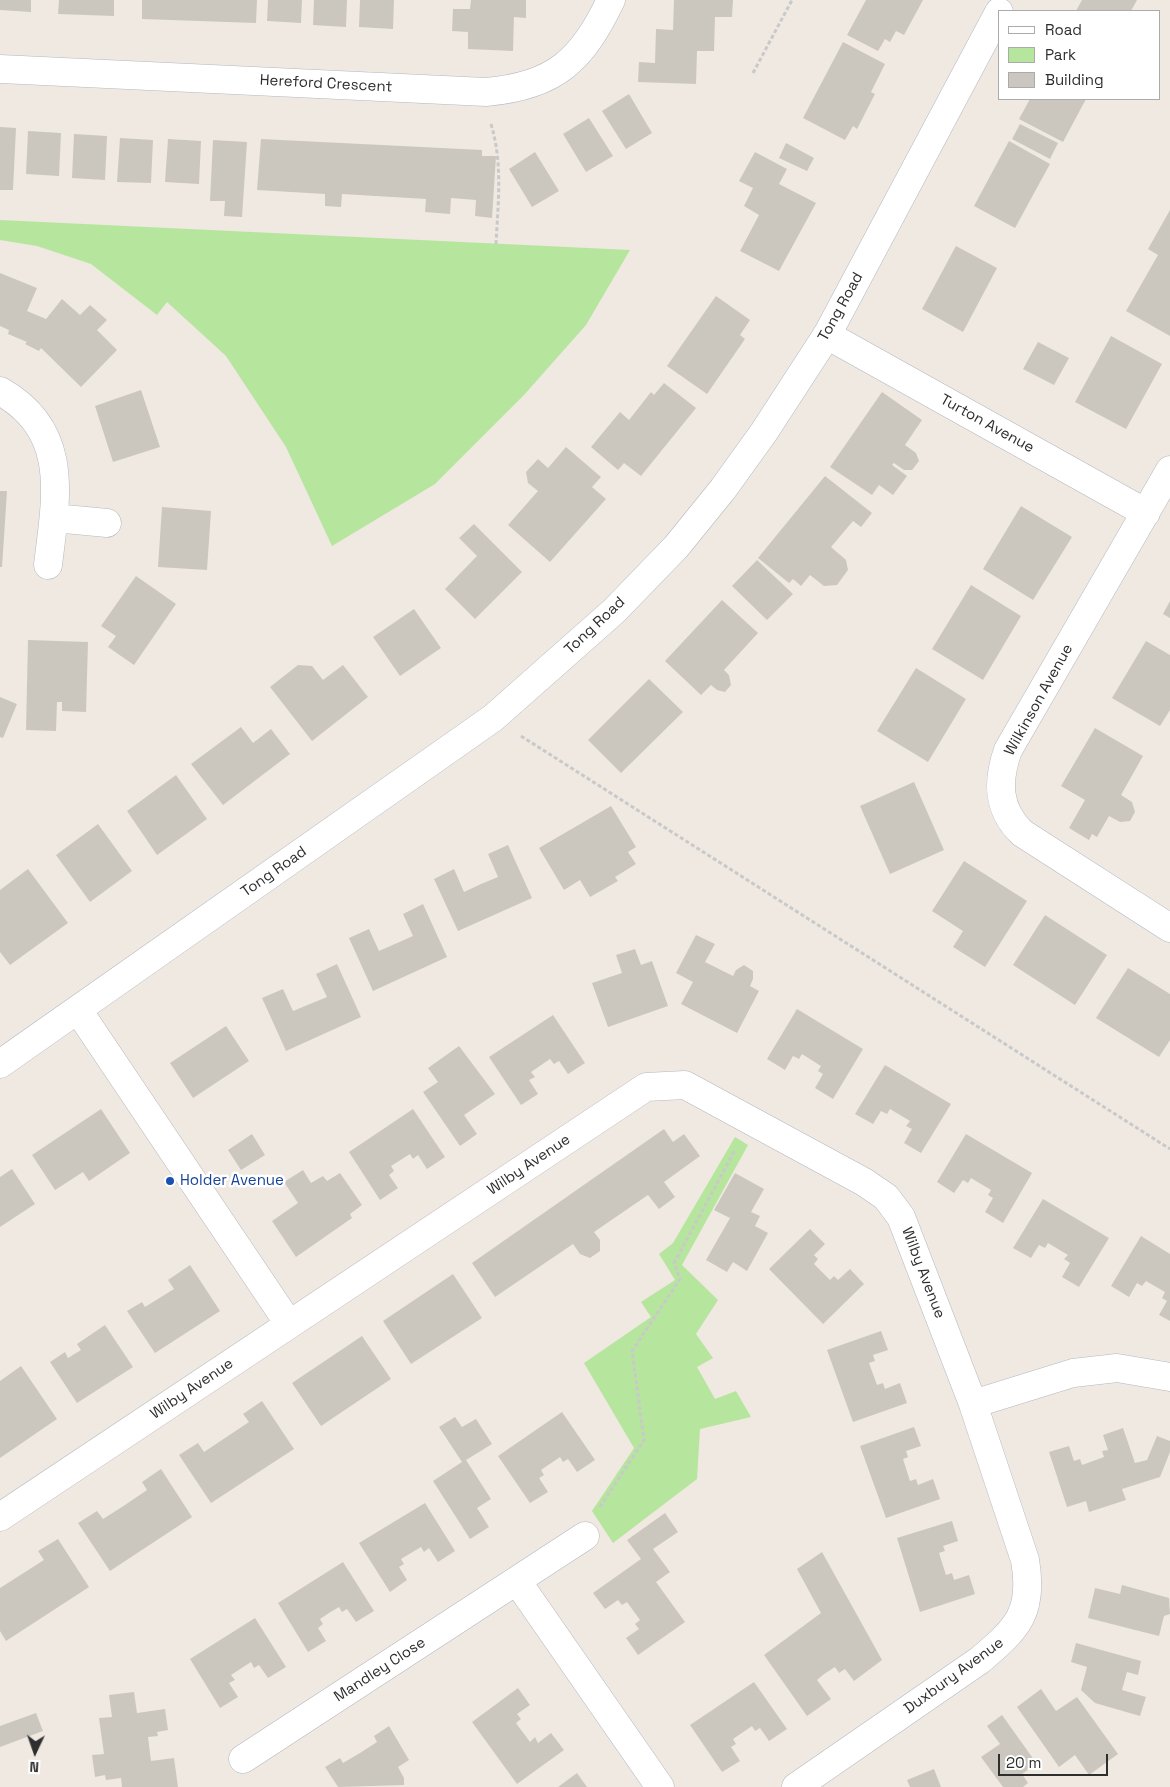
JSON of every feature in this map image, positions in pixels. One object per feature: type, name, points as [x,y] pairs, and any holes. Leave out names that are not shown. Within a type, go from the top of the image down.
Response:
[{"type":"street","name":"Hereford Crescent","points":[[0,69],[486,92],[528,86],[550,76],[567,64],[585,46],[611,0]]},
{"type":"street","name":"Tong Road","points":[[0,1064],[493,718],[614,611],[676,547],[723,489],[748,454],[827,335],[998,14]]},
{"type":"street","name":"Turton Avenue","points":[[827,335],[1146,513]]},
{"type":"street","points":[[0,391],[32,416],[45,435],[54,460],[56,482],[54,518],[48,565]]},
{"type":"street","name":"Wilkinson Avenue","points":[[1170,470],[1008,750],[1002,769],[1001,787],[1004,807],[1011,822],[1022,833],[1170,928]]},
{"type":"street","points":[[54,518],[107,523]]},
{"type":"street","points":[[78,1010],[289,1324]]},
{"type":"street","name":"Wilby Avenue","points":[[0,1517],[646,1087],[685,1085],[864,1182],[886,1197],[902,1217],[973,1404]]},
{"type":"street","points":[[973,1404],[1073,1373],[1117,1368],[1170,1378]]},
{"type":"street","name":"Duxbury Avenue","points":[[796,1787],[980,1660],[1004,1640],[1019,1623],[1029,1582],[1025,1560],[973,1404]]},
{"type":"street","name":"Mandley Close","points":[[243,1758],[585,1536]]},
{"type":"street","points":[[517,1581],[660,1787]]},
{"type":"path","points":[[753,72],[792,0]]},
{"type":"path","points":[[486,92],[488,113],[498,145],[500,168],[496,244]]},
{"type":"path","points":[[493,718],[1170,1149]]},
{"type":"path","points":[[585,1536],[598,1509],[644,1440],[632,1351],[680,1279],[674,1263],[751,1120]]},
{"type":"green space","points":[[0,220],[630,250],[586,325],[524,395],[435,484],[332,546],[286,447],[226,356],[167,302],[157,315],[91,264],[37,246],[0,240]]},
{"type":"green space","points":[[735,1137],[748,1145],[682,1265],[718,1300],[696,1334],[713,1358],[697,1367],[715,1399],[736,1391],[751,1417],[700,1429],[697,1479],[613,1543],[592,1511],[634,1448],[584,1363],[651,1317],[641,1302],[675,1280],[659,1254],[673,1243]]},
{"type":"building","points":[[0,0],[31,0],[31,12],[0,10]]},
{"type":"building","points":[[59,0],[114,0],[114,16],[58,14]]},
{"type":"building","points":[[142,0],[257,0],[256,23],[142,19]]},
{"type":"building","points":[[268,0],[302,0],[301,23],[267,21]]},
{"type":"building","points":[[314,0],[347,0],[346,27],[313,25]]},
{"type":"building","points":[[360,0],[394,0],[393,29],[359,27]]},
{"type":"building","points":[[471,0],[526,0],[526,18],[514,17],[513,51],[468,49],[468,32],[452,31],[453,9],[470,9]]},
{"type":"building","points":[[674,0],[733,0],[732,17],[715,17],[714,51],[697,51],[696,84],[638,82],[639,62],[655,63],[656,29],[673,30]]},
{"type":"building","points":[[866,0],[923,0],[904,35],[896,31],[890,42],[885,39],[878,51],[847,35]]},
{"type":"building","points":[[1082,0],[1137,0],[1132,10],[1077,10]]},
{"type":"building","points":[[843,42],[885,64],[871,92],[875,94],[857,129],[853,126],[845,140],[803,118]]},
{"type":"building","points":[[629,94],[652,133],[626,149],[602,111]]},
{"type":"building","points":[[1029,100],[1085,100],[1063,142],[1019,119]]},
{"type":"building","points":[[589,118],[613,156],[586,172],[563,134]]},
{"type":"building","points":[[1020,124],[1058,143],[1050,159],[1012,139]]},
{"type":"building","points":[[0,127],[16,128],[13,190],[0,190]]},
{"type":"building","points":[[28,131],[61,133],[59,176],[26,174]]},
{"type":"building","points":[[74,134],[107,136],[105,180],[72,178]]},
{"type":"building","points":[[120,138],[153,140],[151,183],[117,182]]},
{"type":"building","points":[[168,139],[201,141],[199,184],[165,182]]},
{"type":"building","points":[[261,139],[482,150],[482,156],[496,156],[492,218],[475,216],[476,200],[451,198],[450,214],[425,212],[426,199],[342,194],[341,207],[325,206],[325,194],[257,190]]},
{"type":"building","points":[[213,140],[247,142],[242,217],[224,216],[225,201],[210,201]]},
{"type":"building","points":[[1009,141],[1050,164],[1015,228],[974,206]]},
{"type":"building","points":[[786,143],[814,158],[807,171],[779,158]]},
{"type":"building","points":[[535,152],[559,191],[532,207],[509,169]]},
{"type":"building","points":[[755,152],[787,169],[779,184],[816,203],[779,271],[740,251],[759,215],[744,206],[753,188],[739,181]]},
{"type":"building","points":[[1170,210],[1170,336],[1126,311],[1158,255],[1148,249]]},
{"type":"building","points":[[956,246],[997,268],[963,332],[922,309]]},
{"type":"building","points":[[0,273],[37,288],[27,311],[46,319],[62,299],[80,315],[90,305],[107,320],[97,330],[117,350],[81,387],[41,348],[39,351],[25,344],[27,342],[8,334],[9,330],[0,326]]},
{"type":"building","points":[[716,296],[750,320],[740,335],[745,339],[707,394],[667,366]]},
{"type":"building","points":[[1111,336],[1162,364],[1126,429],[1075,402]]},
{"type":"building","points":[[1038,342],[1069,358],[1054,385],[1023,369]]},
{"type":"building","points":[[664,383],[696,408],[641,476],[624,463],[618,470],[591,447],[620,412],[629,420],[651,392],[654,395]]},
{"type":"building","points":[[141,390],[160,447],[113,462],[95,406]]},
{"type":"building","points":[[882,392],[922,420],[905,445],[916,453],[919,461],[912,470],[904,470],[894,463],[892,465],[907,476],[893,495],[879,485],[872,495],[830,467]]},
{"type":"building","points":[[566,447],[601,477],[592,487],[606,499],[550,562],[508,525],[538,491],[528,483],[526,472],[538,459],[548,468]]},
{"type":"building","points":[[825,476],[872,513],[861,527],[853,521],[831,547],[846,560],[848,570],[837,585],[824,586],[810,575],[801,586],[793,579],[789,583],[758,558]]},
{"type":"building","points":[[0,491],[7,491],[2,567],[0,567]]},
{"type":"building","points":[[1021,506],[1072,537],[1033,600],[983,569]]},
{"type":"building","points":[[162,507],[211,511],[207,570],[158,567]]},
{"type":"building","points":[[474,524],[522,572],[475,619],[445,589],[477,556],[459,538]]},
{"type":"building","points":[[757,560],[793,594],[767,620],[732,586]]},
{"type":"building","points":[[136,576],[176,604],[134,665],[108,647],[116,636],[101,626]]},
{"type":"building","points":[[971,585],[1021,616],[983,680],[932,649]]},
{"type":"building","points":[[722,600],[758,633],[724,670],[729,675],[731,685],[725,692],[717,690],[711,685],[701,695],[665,661]]},
{"type":"building","points":[[1170,601],[1170,618],[1163,614]]},
{"type":"building","points":[[414,609],[441,648],[400,676],[373,637]]},
{"type":"building","points":[[28,640],[88,642],[86,712],[62,711],[62,702],[57,702],[56,731],[26,730]]},
{"type":"building","points":[[1146,641],[1170,655],[1170,710],[1160,726],[1112,698]]},
{"type":"building","points":[[298,665],[312,666],[323,680],[343,665],[368,697],[312,741],[270,687]]},
{"type":"building","points":[[916,668],[966,699],[928,762],[877,731]]},
{"type":"building","points":[[649,679],[683,712],[621,773],[588,740]]},
{"type":"building","points":[[0,697],[17,704],[3,738],[0,737]]},
{"type":"building","points":[[241,727],[253,743],[271,729],[290,754],[223,805],[191,764]]},
{"type":"building","points":[[1095,728],[1143,756],[1121,795],[1132,802],[1135,812],[1130,821],[1120,822],[1109,816],[1097,837],[1092,834],[1089,840],[1069,828],[1085,800],[1061,786]]},
{"type":"building","points":[[176,775],[207,819],[157,855],[127,811]]},
{"type":"building","points":[[914,782],[944,850],[890,874],[860,806]]},
{"type":"building","points":[[611,806],[636,847],[628,852],[636,864],[615,877],[618,881],[590,897],[580,880],[564,890],[539,848]]},
{"type":"building","points":[[98,824],[132,871],[90,902],[56,855]]},
{"type":"building","points":[[508,845],[532,898],[458,931],[434,879],[454,869],[464,892],[498,877],[488,854]]},
{"type":"building","points":[[964,861],[1027,901],[985,967],[953,947],[963,931],[932,911]]},
{"type":"building","points":[[28,869],[68,923],[10,965],[0,952],[0,890]]},
{"type":"building","points":[[423,904],[447,957],[373,991],[349,938],[369,929],[379,951],[413,936],[403,914]]},
{"type":"building","points":[[1045,915],[1107,955],[1075,1005],[1013,965]]},
{"type":"building","points":[[696,935],[715,944],[705,962],[733,976],[736,970],[744,965],[753,971],[753,979],[750,986],[759,991],[737,1033],[681,1004],[693,982],[676,973]]},
{"type":"building","points":[[635,949],[641,965],[652,961],[668,1006],[608,1027],[592,983],[622,973],[616,955]]},
{"type":"building","points":[[337,964],[361,1017],[286,1051],[262,998],[283,989],[293,1011],[327,997],[316,974]]},
{"type":"building","points":[[1128,968],[1170,994],[1170,1040],[1159,1057],[1096,1018]]},
{"type":"building","points":[[797,1009],[863,1049],[833,1099],[815,1088],[823,1074],[818,1071],[821,1066],[802,1054],[799,1059],[793,1056],[785,1070],[767,1059]]},
{"type":"building","points":[[553,1015],[585,1063],[568,1074],[559,1061],[554,1064],[550,1059],[531,1072],[535,1077],[529,1080],[538,1094],[521,1105],[489,1057]]},
{"type":"building","points":[[226,1026],[249,1061],[193,1098],[170,1063]]},
{"type":"building","points":[[459,1046],[495,1094],[464,1115],[477,1134],[460,1146],[423,1092],[438,1082],[428,1068]]},
{"type":"building","points":[[885,1065],[951,1104],[921,1153],[904,1143],[912,1129],[906,1126],[910,1121],[890,1109],[887,1114],[881,1111],[873,1124],[855,1114]]},
{"type":"building","points":[[101,1109],[130,1153],[89,1181],[83,1172],[55,1190],[32,1155]]},
{"type":"building","points":[[413,1109],[445,1157],[427,1169],[418,1155],[413,1159],[410,1154],[391,1166],[394,1171],[389,1175],[398,1188],[380,1200],[349,1152]]},
{"type":"building","points":[[664,1129],[673,1142],[684,1134],[700,1156],[664,1182],[675,1197],[659,1209],[648,1195],[594,1232],[600,1240],[600,1251],[590,1258],[580,1254],[573,1244],[495,1297],[472,1263]]},
{"type":"building","points":[[252,1134],[265,1155],[241,1170],[228,1150]]},
{"type":"building","points":[[966,1134],[1032,1173],[1003,1223],[985,1212],[993,1198],[988,1195],[991,1190],[971,1178],[968,1183],[963,1180],[954,1193],[937,1182]]},
{"type":"building","points":[[12,1169],[35,1204],[0,1227],[0,1177]]},
{"type":"building","points":[[303,1170],[311,1183],[323,1176],[327,1181],[340,1173],[362,1205],[350,1214],[352,1218],[296,1257],[272,1221],[298,1203],[284,1182]]},
{"type":"building","points":[[735,1173],[764,1189],[751,1212],[760,1216],[755,1226],[768,1233],[747,1271],[733,1262],[727,1272],[706,1260],[730,1218],[714,1210]]},
{"type":"building","points":[[1043,1199],[1109,1238],[1079,1287],[1062,1277],[1070,1263],[1064,1259],[1068,1255],[1048,1243],[1045,1248],[1039,1245],[1031,1258],[1013,1248]]},
{"type":"building","points":[[810,1229],[825,1244],[814,1255],[818,1259],[814,1264],[830,1280],[834,1276],[838,1280],[850,1269],[864,1284],[823,1324],[769,1269]]},
{"type":"building","points":[[1141,1236],[1170,1254],[1170,1321],[1159,1315],[1167,1301],[1162,1298],[1165,1292],[1146,1281],[1142,1286],[1137,1283],[1129,1297],[1111,1286]]},
{"type":"building","points":[[190,1265],[220,1311],[155,1353],[127,1311],[142,1302],[145,1307],[174,1289],[168,1280]]},
{"type":"building","points":[[453,1274],[482,1318],[411,1364],[383,1321]]},
{"type":"building","points":[[105,1325],[133,1367],[77,1403],[50,1362],[65,1352],[68,1358],[81,1350],[77,1344]]},
{"type":"building","points":[[881,1331],[888,1350],[873,1355],[875,1361],[869,1363],[877,1385],[883,1383],[885,1389],[900,1383],[907,1403],[853,1422],[827,1350]]},
{"type":"building","points":[[362,1336],[391,1379],[321,1426],[292,1383]]},
{"type":"building","points":[[21,1366],[57,1419],[0,1458],[0,1381]]},
{"type":"building","points":[[262,1401],[294,1449],[211,1503],[179,1455],[198,1443],[204,1452],[249,1422],[243,1414]]},
{"type":"building","points":[[562,1412],[595,1460],[577,1472],[568,1459],[563,1462],[560,1457],[541,1470],[544,1475],[539,1478],[548,1492],[530,1503],[498,1456]]},
{"type":"building","points":[[455,1417],[462,1427],[476,1419],[492,1444],[466,1460],[491,1499],[477,1508],[489,1527],[470,1539],[433,1481],[462,1462],[439,1427]]},
{"type":"building","points":[[914,1427],[921,1446],[906,1451],[908,1457],[903,1459],[910,1481],[916,1479],[918,1485],[933,1479],[940,1499],[886,1518],[860,1446]]},
{"type":"building","points":[[1123,1428],[1135,1463],[1147,1460],[1157,1436],[1170,1441],[1170,1452],[1160,1477],[1122,1489],[1126,1500],[1089,1512],[1086,1501],[1067,1507],[1049,1452],[1069,1446],[1074,1461],[1080,1459],[1082,1465],[1104,1457],[1102,1451],[1108,1450],[1103,1435]]},
{"type":"building","points":[[161,1469],[192,1517],[110,1571],[78,1523],[97,1511],[103,1519],[125,1505],[147,1490],[142,1482]]},
{"type":"building","points":[[425,1503],[455,1551],[438,1562],[429,1548],[424,1552],[421,1547],[401,1559],[404,1564],[399,1567],[407,1580],[390,1592],[359,1543]]},
{"type":"building","points":[[665,1513],[678,1532],[653,1549],[670,1572],[656,1582],[685,1622],[638,1655],[626,1638],[639,1629],[635,1624],[640,1620],[627,1602],[622,1605],[618,1600],[605,1609],[593,1593],[641,1559],[627,1540]]},
{"type":"building","points":[[952,1521],[958,1541],[943,1546],[945,1551],[939,1553],[946,1575],[952,1573],[954,1580],[969,1575],[975,1594],[920,1612],[897,1538]]},
{"type":"building","points":[[58,1539],[89,1587],[6,1641],[0,1631],[0,1588],[44,1560],[38,1551]]},
{"type":"building","points":[[822,1552],[882,1660],[854,1681],[845,1669],[839,1673],[835,1667],[824,1674],[817,1680],[831,1699],[807,1716],[764,1655],[821,1613],[797,1569]]},
{"type":"building","points":[[343,1562],[374,1611],[356,1622],[347,1609],[342,1612],[339,1607],[329,1613],[320,1619],[323,1624],[318,1628],[326,1641],[308,1652],[278,1603]]},
{"type":"building","points":[[1122,1585],[1169,1598],[1170,1614],[1164,1616],[1159,1636],[1088,1618],[1095,1588],[1120,1594]]},
{"type":"building","points":[[255,1618],[286,1667],[268,1678],[259,1665],[254,1668],[251,1662],[231,1675],[235,1680],[229,1683],[238,1697],[220,1708],[190,1659]]},
{"type":"building","points":[[1076,1643],[1141,1661],[1138,1675],[1127,1672],[1122,1690],[1146,1697],[1140,1716],[1095,1703],[1081,1690],[1087,1667],[1071,1662]]},
{"type":"building","points":[[754,1682],[787,1729],[769,1741],[760,1728],[755,1731],[752,1726],[733,1739],[736,1744],[731,1747],[740,1761],[722,1772],[690,1725]]},
{"type":"building","points":[[518,1688],[530,1705],[517,1714],[521,1719],[516,1723],[530,1742],[535,1737],[538,1743],[551,1733],[564,1750],[517,1784],[472,1722]]},
{"type":"building","points":[[1041,1689],[1056,1711],[1077,1697],[1118,1754],[1089,1775],[1075,1755],[1059,1767],[1017,1707]]},
{"type":"building","points":[[134,1692],[137,1713],[165,1709],[168,1730],[157,1732],[158,1736],[148,1737],[151,1761],[174,1758],[178,1787],[122,1787],[121,1778],[106,1780],[105,1775],[95,1777],[92,1755],[104,1754],[99,1718],[112,1717],[109,1695]]},
{"type":"building","points":[[36,1713],[43,1731],[0,1747],[0,1726]]},
{"type":"building","points":[[1002,1715],[1037,1764],[1022,1774],[1028,1783],[1023,1787],[1003,1787],[981,1757],[1000,1744],[987,1726]]},
{"type":"building","points":[[389,1726],[409,1760],[398,1767],[404,1778],[404,1785],[338,1787],[325,1767],[340,1758],[343,1763],[360,1753],[377,1742],[374,1736]]},
{"type":"building","points":[[934,1769],[941,1787],[910,1787],[907,1780]]},
{"type":"building","points":[[577,1773],[587,1787],[558,1787]]},
{"type":"place","name":"Holder Avenue","points":[[170,1181]]}]
